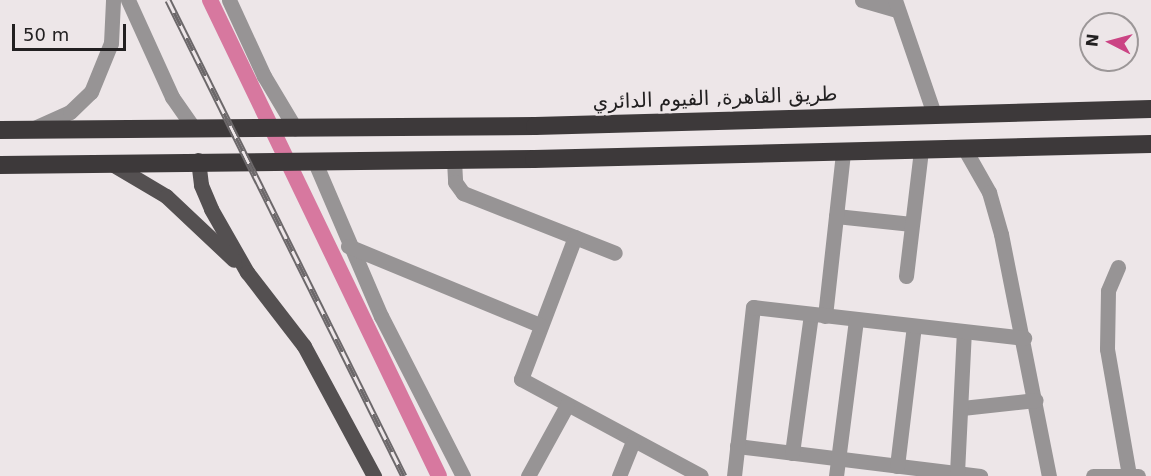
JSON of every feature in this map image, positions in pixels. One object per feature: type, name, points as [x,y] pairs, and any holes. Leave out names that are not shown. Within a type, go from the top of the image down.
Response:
[{"type":"highway","name":"طريق القاهرة, الفيوم الدائري","points":[[195,129],[535,126],[1151,109]]},
{"type":"highway","points":[[534,159],[535,126]]},
{"type":"highway","points":[[0,130],[195,129]]},
{"type":"highway","points":[[0,165],[198,160],[534,159],[1151,144]]},
{"type":"main road","points":[[198,160],[206,197],[247,272],[304,346],[374,476]]},
{"type":"main road","points":[[108,163],[166,196],[247,272]]},
{"type":"street","points":[[27,130],[70,112],[92,92],[111,43],[113,0]]},
{"type":"street","points":[[128,0],[171,97],[195,129]]},
{"type":"street","points":[[229,0],[288,128]]},
{"type":"street","points":[[862,0],[897,5],[934,114]]},
{"type":"street","points":[[964,148],[989,192],[1024,338],[1048,476]]},
{"type":"street","points":[[906,276],[921,150]]},
{"type":"street","points":[[792,453],[836,216],[843,152]]},
{"type":"street","points":[[314,160],[348,246],[463,476]]},
{"type":"street","points":[[454,160],[455,182],[463,193],[615,253]]},
{"type":"street","points":[[836,216],[912,224]]},
{"type":"street","points":[[575,237],[521,379],[633,441],[677,471],[701,476]]},
{"type":"street","points":[[348,246],[540,325]]},
{"type":"street","points":[[1093,476],[1133,476],[1107,349],[1108,291],[1119,267]]},
{"type":"street","points":[[734,476],[753,307],[1024,338]]},
{"type":"street","points":[[836,476],[856,319]]},
{"type":"street","points":[[897,466],[914,326]]},
{"type":"street","points":[[957,473],[964,332]]},
{"type":"street","points":[[962,408],[1036,400]]},
{"type":"street","points":[[528,476],[567,405]]},
{"type":"street","points":[[619,476],[633,441]]},
{"type":"street","points":[[737,446],[980,476]]},
{"type":"waterway","points":[[210,0],[439,476]]},
{"type":"railway","points":[[168,0],[404,476]]}]
